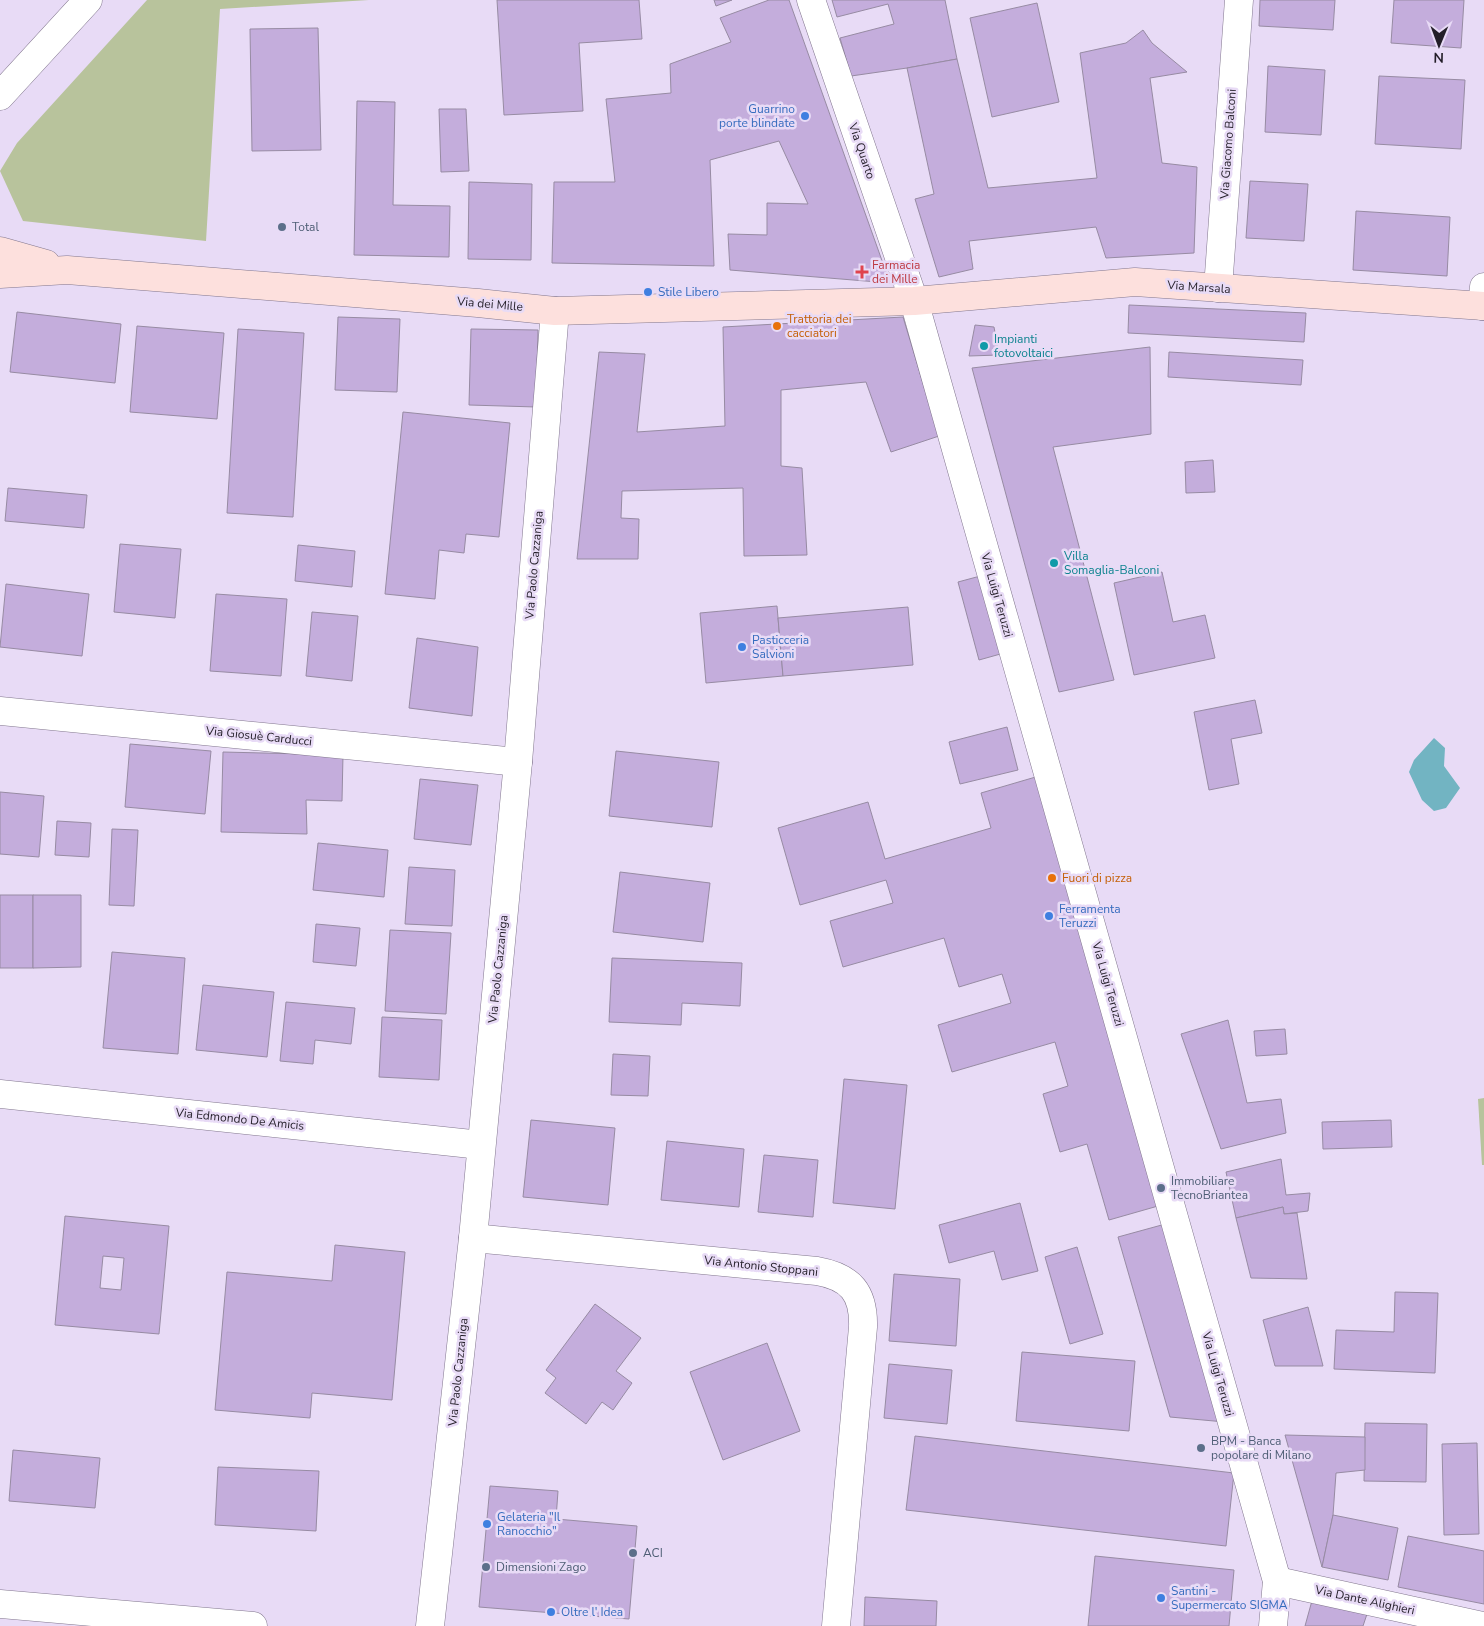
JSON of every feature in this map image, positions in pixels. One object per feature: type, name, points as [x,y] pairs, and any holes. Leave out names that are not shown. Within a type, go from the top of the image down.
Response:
[{"type":"main road","name":"Via dei Mille","points":[[0,251],[67,270]]},
{"type":"main road","name":"Via dei Mille","points":[[0,274],[67,270],[478,303],[555,311],[914,301]]},
{"type":"main road","name":"Via Marsala","points":[[914,301],[1135,282],[1218,288],[1484,300]]},
{"type":"street","points":[[1,96],[88,0]]},
{"type":"street","name":"Via Quarto","points":[[811,0],[914,301]]},
{"type":"street","name":"Via Giacomo Balconi","points":[[1218,288],[1239,0]]},
{"type":"street","name":"Via Luigi Teruzzi","points":[[914,301],[1277,1581]]},
{"type":"street","name":"Via Paolo Cazzaniga","points":[[430,1626],[473,1238],[518,762],[555,311]]},
{"type":"street","name":"Via Giosuè Carducci","points":[[0,710],[518,762]]},
{"type":"street","name":"Via Edmondo De Amicis","points":[[0,1094],[481,1145]]},
{"type":"street","name":"Via Antonio Stoppani","points":[[473,1238],[817,1271],[838,1276],[853,1287],[862,1306],[863,1327],[836,1626]]},
{"type":"street","points":[[1273,1626],[1277,1581]]},
{"type":"street","name":"Via Dante Alighieri","points":[[1277,1581],[1483,1626]]},
{"type":"street","points":[[0,1604],[253,1626]]},
{"type":"shaded area","points":[[147,0],[369,0],[220,9],[206,241],[23,221],[0,171],[17,143]]},
{"type":"shaded area","points":[[1434,738],[1445,748],[1444,766],[1460,788],[1446,808],[1434,811],[1422,800],[1409,772],[1414,760]]},
{"type":"shaded area","points":[[1484,1098],[1484,1165],[1482,1165],[1478,1099]]},
{"type":"building","points":[[497,0],[639,0],[642,39],[579,43],[583,111],[504,115]]},
{"type":"building","points":[[714,0],[732,0],[716,6]]},
{"type":"building","points":[[769,0],[789,0],[890,283],[730,270],[728,234],[767,235],[767,203],[808,204],[779,141],[710,160],[714,266],[552,263],[554,182],[615,182],[606,99],[671,93],[670,64],[731,42],[720,18]]},
{"type":"building","points":[[832,0],[945,0],[957,59],[851,76],[840,38],[894,24],[888,4],[837,17]]},
{"type":"building","points":[[1260,0],[1335,0],[1333,30],[1259,26]]},
{"type":"building","points":[[1394,0],[1464,0],[1461,48],[1391,43]]},
{"type":"building","points":[[1037,3],[1059,102],[992,117],[970,18]]},
{"type":"building","points":[[318,28],[321,150],[252,151],[250,29]]},
{"type":"building","points":[[1143,30],[1152,43],[1187,72],[1150,78],[1162,163],[1197,167],[1194,253],[1106,258],[1096,227],[969,241],[973,269],[939,277],[915,199],[934,194],[907,68],[957,59],[988,188],[1097,178],[1080,53],[1126,43]]},
{"type":"building","points":[[1268,66],[1325,70],[1321,135],[1265,132]]},
{"type":"building","points":[[1379,76],[1465,80],[1461,149],[1375,144]]},
{"type":"building","points":[[357,101],[395,102],[393,205],[450,206],[449,257],[354,255]]},
{"type":"building","points":[[439,109],[466,109],[469,171],[441,172]]},
{"type":"building","points":[[1250,181],[1308,184],[1304,241],[1246,238]]},
{"type":"building","points":[[469,182],[532,184],[531,260],[468,259]]},
{"type":"building","points":[[1356,211],[1450,217],[1447,276],[1353,270]]},
{"type":"building","points":[[1129,305],[1306,313],[1304,342],[1128,333]]},
{"type":"building","points":[[17,312],[121,324],[115,383],[10,372]]},
{"type":"building","points":[[338,317],[400,319],[397,392],[335,390]]},
{"type":"building","points":[[903,317],[939,436],[891,452],[866,382],[781,390],[781,466],[802,468],[807,555],[744,556],[743,488],[622,491],[621,518],[639,519],[638,559],[577,559],[599,352],[645,354],[637,432],[725,426],[723,327]]},
{"type":"building","name":"Impianti fotovoltaici","points":[[975,325],[994,327],[999,355],[969,356]]},
{"type":"building","points":[[137,326],[224,333],[217,419],[130,412]]},
{"type":"building","points":[[238,329],[304,333],[293,517],[227,513]]},
{"type":"building","points":[[471,329],[538,330],[536,407],[469,405]]},
{"type":"building","name":"Villa Somaglia-Balconi","points":[[1150,347],[1151,434],[1053,447],[1114,680],[1059,692],[972,368]]},
{"type":"building","points":[[1169,352],[1303,360],[1301,385],[1168,377]]},
{"type":"building","points":[[403,412],[510,423],[499,537],[466,534],[464,553],[439,550],[435,599],[385,594]]},
{"type":"building","points":[[1213,460],[1215,492],[1186,493],[1185,462]]},
{"type":"building","points":[[8,488],[87,495],[84,528],[5,521]]},
{"type":"building","points":[[120,544],[181,549],[175,618],[114,612]]},
{"type":"building","points":[[298,545],[355,551],[352,587],[295,581]]},
{"type":"building","points":[[1162,572],[1173,622],[1205,615],[1215,658],[1134,675],[1114,583]]},
{"type":"building","points":[[984,575],[1004,653],[979,660],[958,582]]},
{"type":"building","points":[[6,584],[89,594],[82,656],[0,647]]},
{"type":"building","points":[[216,594],[287,599],[281,676],[210,671]]},
{"type":"building","name":"Pasticceria Salvioni","points":[[777,606],[783,676],[706,683],[700,613]]},
{"type":"building","points":[[908,607],[913,665],[783,676],[778,618]]},
{"type":"building","points":[[312,612],[358,616],[352,681],[306,676]]},
{"type":"building","points":[[417,638],[478,647],[472,716],[409,708]]},
{"type":"building","points":[[1255,700],[1262,733],[1231,739],[1239,784],[1209,790],[1194,712]]},
{"type":"building","points":[[1007,727],[1018,770],[960,784],[949,742]]},
{"type":"building","points":[[130,744],[211,751],[205,814],[125,807]]},
{"type":"building","points":[[616,751],[719,762],[712,827],[609,816]]},
{"type":"building","points":[[223,752],[343,755],[342,801],[306,800],[307,834],[221,832]]},
{"type":"building","points":[[1039,776],[1165,1204],[1109,1220],[1087,1144],[1060,1152],[1043,1094],[1068,1086],[1055,1042],[952,1072],[938,1025],[1011,1003],[1002,974],[959,987],[944,938],[843,967],[830,921],[893,903],[886,880],[800,905],[778,828],[868,802],[885,859],[991,828],[981,793]]},
{"type":"building","points":[[420,779],[478,785],[471,845],[414,839]]},
{"type":"building","points":[[0,792],[44,796],[39,857],[0,854]]},
{"type":"building","points":[[57,821],[91,823],[89,857],[55,855]]},
{"type":"building","points":[[112,829],[138,830],[134,906],[109,905]]},
{"type":"building","points":[[318,843],[388,850],[384,897],[313,890]]},
{"type":"building","points":[[409,867],[455,870],[452,926],[405,924]]},
{"type":"building","points":[[620,872],[710,883],[703,942],[613,932]]},
{"type":"building","points":[[0,895],[33,895],[33,968],[0,968]]},
{"type":"building","points":[[33,895],[81,895],[81,967],[33,968]]},
{"type":"building","points":[[316,924],[360,928],[356,966],[313,962]]},
{"type":"building","points":[[390,930],[451,933],[446,1014],[385,1011]]},
{"type":"building","points":[[112,952],[185,958],[178,1054],[103,1048]]},
{"type":"building","points":[[612,958],[742,963],[740,1006],[682,1003],[681,1025],[609,1022]]},
{"type":"building","points":[[203,985],[274,992],[267,1057],[196,1050]]},
{"type":"building","points":[[286,1002],[355,1008],[351,1044],[315,1040],[313,1064],[280,1061]]},
{"type":"building","points":[[382,1017],[442,1020],[439,1080],[379,1077]]},
{"type":"building","points":[[1228,1020],[1247,1103],[1281,1099],[1286,1133],[1221,1149],[1181,1034]]},
{"type":"building","points":[[1285,1029],[1287,1054],[1256,1056],[1254,1031]]},
{"type":"building","points":[[613,1054],[650,1056],[648,1096],[611,1095]]},
{"type":"building","points":[[844,1079],[907,1085],[895,1209],[833,1203]]},
{"type":"building","points":[[531,1120],[615,1128],[608,1205],[523,1197]]},
{"type":"building","points":[[1391,1120],[1392,1147],[1323,1149],[1322,1122]]},
{"type":"building","points":[[667,1141],[744,1149],[739,1207],[661,1200]]},
{"type":"building","points":[[764,1155],[818,1160],[813,1217],[758,1212]]},
{"type":"building","points":[[1281,1159],[1286,1195],[1310,1193],[1308,1211],[1284,1214],[1283,1207],[1236,1218],[1226,1172]]},
{"type":"building","points":[[1020,1203],[1038,1271],[1002,1280],[994,1251],[949,1263],[939,1225]]},
{"type":"building","points":[[1283,1207],[1284,1214],[1297,1213],[1307,1279],[1251,1278],[1236,1218]]},
{"type":"building","points":[[65,1216],[169,1226],[159,1334],[55,1325]],"holes":[[[103,1256],[124,1258],[121,1290],[100,1288]]]},
{"type":"building","points":[[1169,1223],[1225,1422],[1170,1417],[1118,1237]]},
{"type":"building","points":[[335,1245],[405,1252],[392,1400],[312,1393],[310,1418],[215,1410],[227,1272],[332,1281]]},
{"type":"building","points":[[1077,1247],[1103,1334],[1070,1344],[1045,1257]]},
{"type":"building","points":[[894,1274],[960,1279],[956,1346],[889,1341]]},
{"type":"building","points":[[1395,1292],[1438,1293],[1435,1373],[1334,1369],[1336,1330],[1394,1332]]},
{"type":"building","points":[[595,1304],[641,1338],[616,1371],[632,1383],[613,1410],[602,1402],[586,1424],[545,1393],[556,1378],[546,1370]]},
{"type":"building","points":[[1308,1307],[1323,1366],[1275,1366],[1263,1320]]},
{"type":"building","points":[[767,1343],[800,1431],[723,1460],[690,1372]]},
{"type":"building","points":[[1022,1352],[1135,1361],[1129,1431],[1016,1421]]},
{"type":"building","points":[[889,1364],[952,1370],[947,1424],[884,1418]]},
{"type":"building","points":[[1365,1423],[1427,1424],[1426,1482],[1364,1481]]},
{"type":"building","points":[[1285,1435],[1365,1437],[1365,1470],[1336,1473],[1333,1515],[1322,1567]]},
{"type":"building","points":[[915,1436],[1234,1473],[1226,1546],[906,1510]]},
{"type":"building","points":[[1477,1443],[1479,1534],[1444,1535],[1442,1444]]},
{"type":"building","points":[[13,1450],[100,1458],[95,1508],[9,1501]]},
{"type":"building","points":[[218,1467],[319,1471],[316,1531],[215,1525]]},
{"type":"building","points":[[490,1486],[558,1491],[556,1519],[637,1526],[629,1619],[479,1607]]},
{"type":"building","points":[[1333,1515],[1398,1528],[1388,1580],[1322,1567]]},
{"type":"building","points":[[1408,1536],[1484,1551],[1484,1604],[1398,1587]]},
{"type":"building","name":"Santini - Supermercato SIGMA","points":[[1095,1556],[1234,1570],[1229,1626],[1088,1626]]},
{"type":"building","points":[[865,1597],[937,1601],[936,1626],[864,1626]]},
{"type":"building","points":[[1313,1597],[1368,1611],[1363,1626],[1305,1626]]},
{"type":"place","name":"Guarrino porte blindate","points":[[805,116]]},
{"type":"place","name":"Total","points":[[282,227]]},
{"type":"place","name":"Farmacia dei Mille","points":[[862,272]]},
{"type":"place","name":"Stile Libero","points":[[648,292]]},
{"type":"place","name":"Trattoria dei cacciatori","points":[[777,326]]},
{"type":"place","name":"Impianti fotovoltaici","points":[[984,346]]},
{"type":"place","name":"Villa Somaglia-Balconi","points":[[1054,563]]},
{"type":"place","name":"Pasticceria Salvioni","points":[[742,647]]},
{"type":"place","name":"Fuori di pizza","points":[[1052,878]]},
{"type":"place","name":"Ferramenta Teruzzi","points":[[1049,916]]},
{"type":"place","name":"Immobiliare TecnoBriantea","points":[[1161,1188]]},
{"type":"place","name":"BPM - Banca popolare di Milano","points":[[1201,1448]]},
{"type":"place","name":"Gelateria \"Il Ranocchio\"","points":[[487,1524]]},
{"type":"place","name":"ACI","points":[[633,1553]]},
{"type":"place","name":"Dimensioni Zago","points":[[486,1567]]},
{"type":"place","name":"Santini - Supermercato SIGMA","points":[[1161,1598]]},
{"type":"place","name":"Oltre l' Idea","points":[[551,1612]]}]
